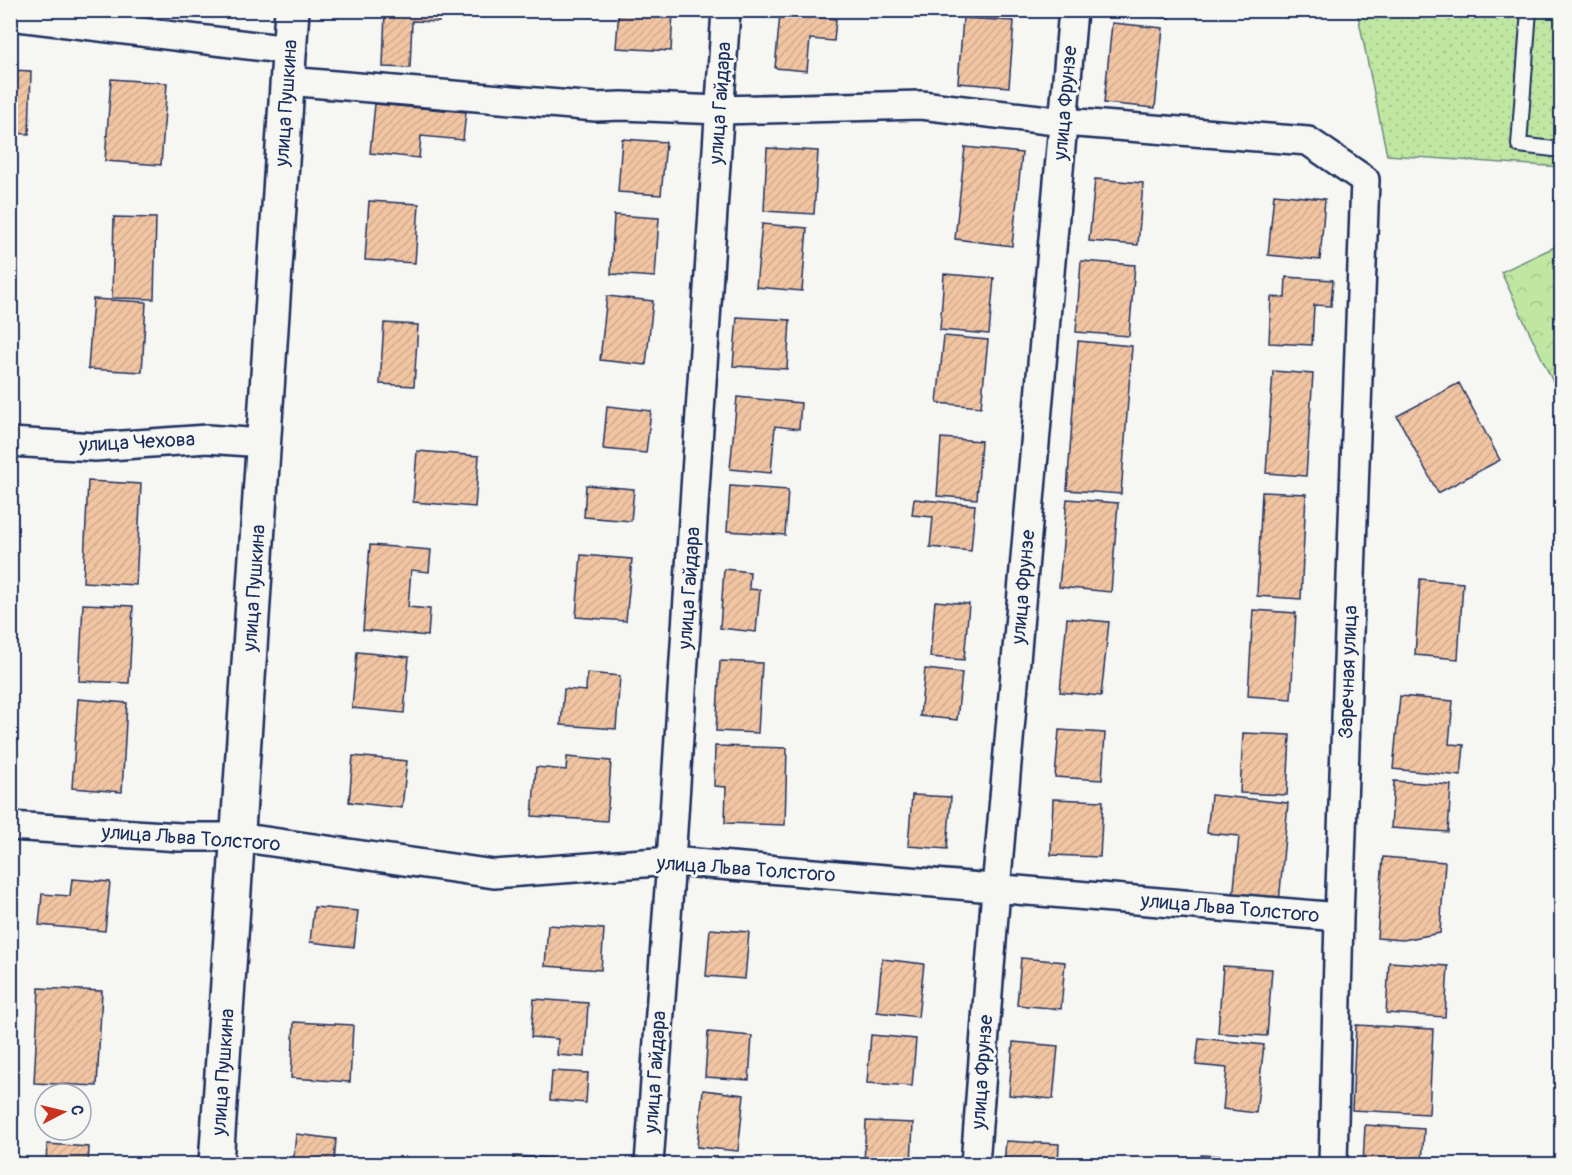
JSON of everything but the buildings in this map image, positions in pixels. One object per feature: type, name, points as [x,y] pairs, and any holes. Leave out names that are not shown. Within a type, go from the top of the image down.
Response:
[{"type":"street","name":"улица Пушкина","points":[[216,1164],[292,10]]},
{"type":"street","name":"улица Гайдара","points":[[649,1164],[726,10]]},
{"type":"street","name":"улица Фрунзе","points":[[975,1164],[996,890],[1073,10]]},
{"type":"street","points":[[10,16],[288,65],[596,107],[720,110],[921,105],[1064,122]]},
{"type":"street","name":"Заречная улица","points":[[1064,122],[1308,141],[1365,180],[1339,917],[1333,1164]]},
{"type":"street","name":"улица Чехова","points":[[10,442],[95,447],[207,439],[264,443]]},
{"type":"street","name":"улица Льва Толстого","points":[[10,826],[180,837],[238,837],[494,874],[671,861],[1339,917]]},
{"type":"lane","points":[[1529,10],[1519,145],[1562,150]]},
{"type":"green space","points":[[1357,11],[1561,11],[1561,167],[1387,155]]},
{"type":"green space","points":[[1561,244],[1561,399],[1501,272]]}]
